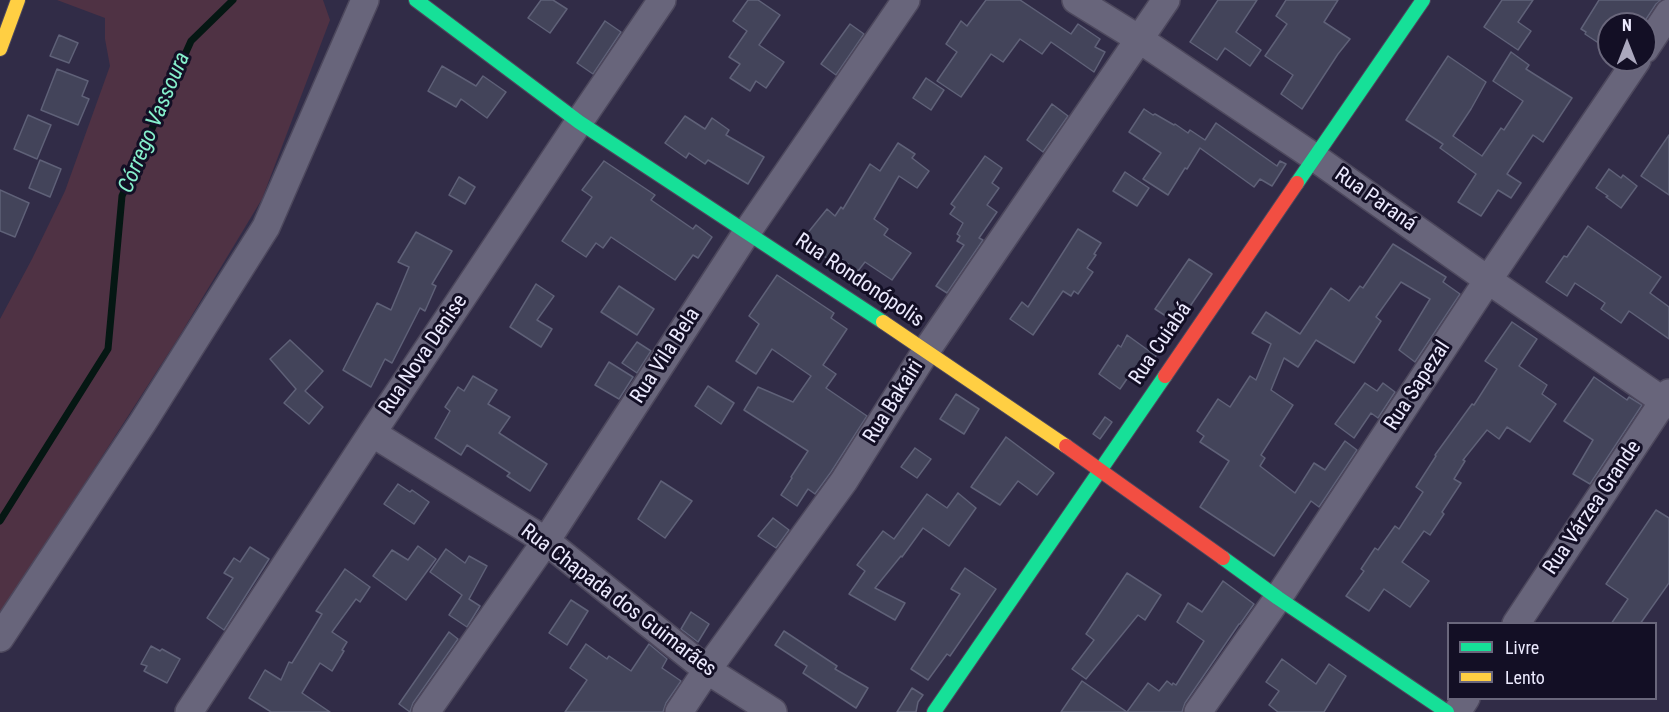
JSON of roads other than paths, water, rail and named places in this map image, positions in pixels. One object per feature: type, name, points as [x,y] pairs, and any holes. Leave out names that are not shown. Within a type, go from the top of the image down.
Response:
[{"type":"street","points":[[0,49],[18,0]]},
{"type":"street","points":[[0,638],[143,422],[266,227],[365,0]]},
{"type":"street","name":"Rua Rondonópolis","points":[[416,0],[579,122],[1102,470],[1278,598]]},
{"type":"street","name":"Rua Nova Denise","points":[[189,712],[372,433],[662,0]]},
{"type":"street","name":"Rua Vila Bela","points":[[426,712],[546,542],[747,232],[906,0]]},
{"type":"street","name":"Rua Paraná","points":[[1076,0],[1139,39],[1314,157],[1488,280],[1667,400]]},
{"type":"street","name":"Rua Bakairi","points":[[679,712],[844,481],[926,351],[1166,0]]},
{"type":"street","name":"Rua Cuiabá","points":[[934,712],[1423,0]]},
{"type":"street","points":[[1657,32],[1669,14]]},
{"type":"street","name":"Rua Sapezal","points":[[1198,712],[1278,598],[1629,72]]},
{"type":"street","name":"Rua Várzea Grande","points":[[1517,622],[1667,400]]},
{"type":"street","name":"Rua Chapada dos Guimarães","points":[[372,433],[546,542],[707,670],[773,712]]},
{"type":"street","points":[[1278,598],[1447,712]]},
{"type":"waterway","name":"Córrego Vassoura","points":[[0,521],[108,349],[122,196],[191,41],[233,0]]}]
